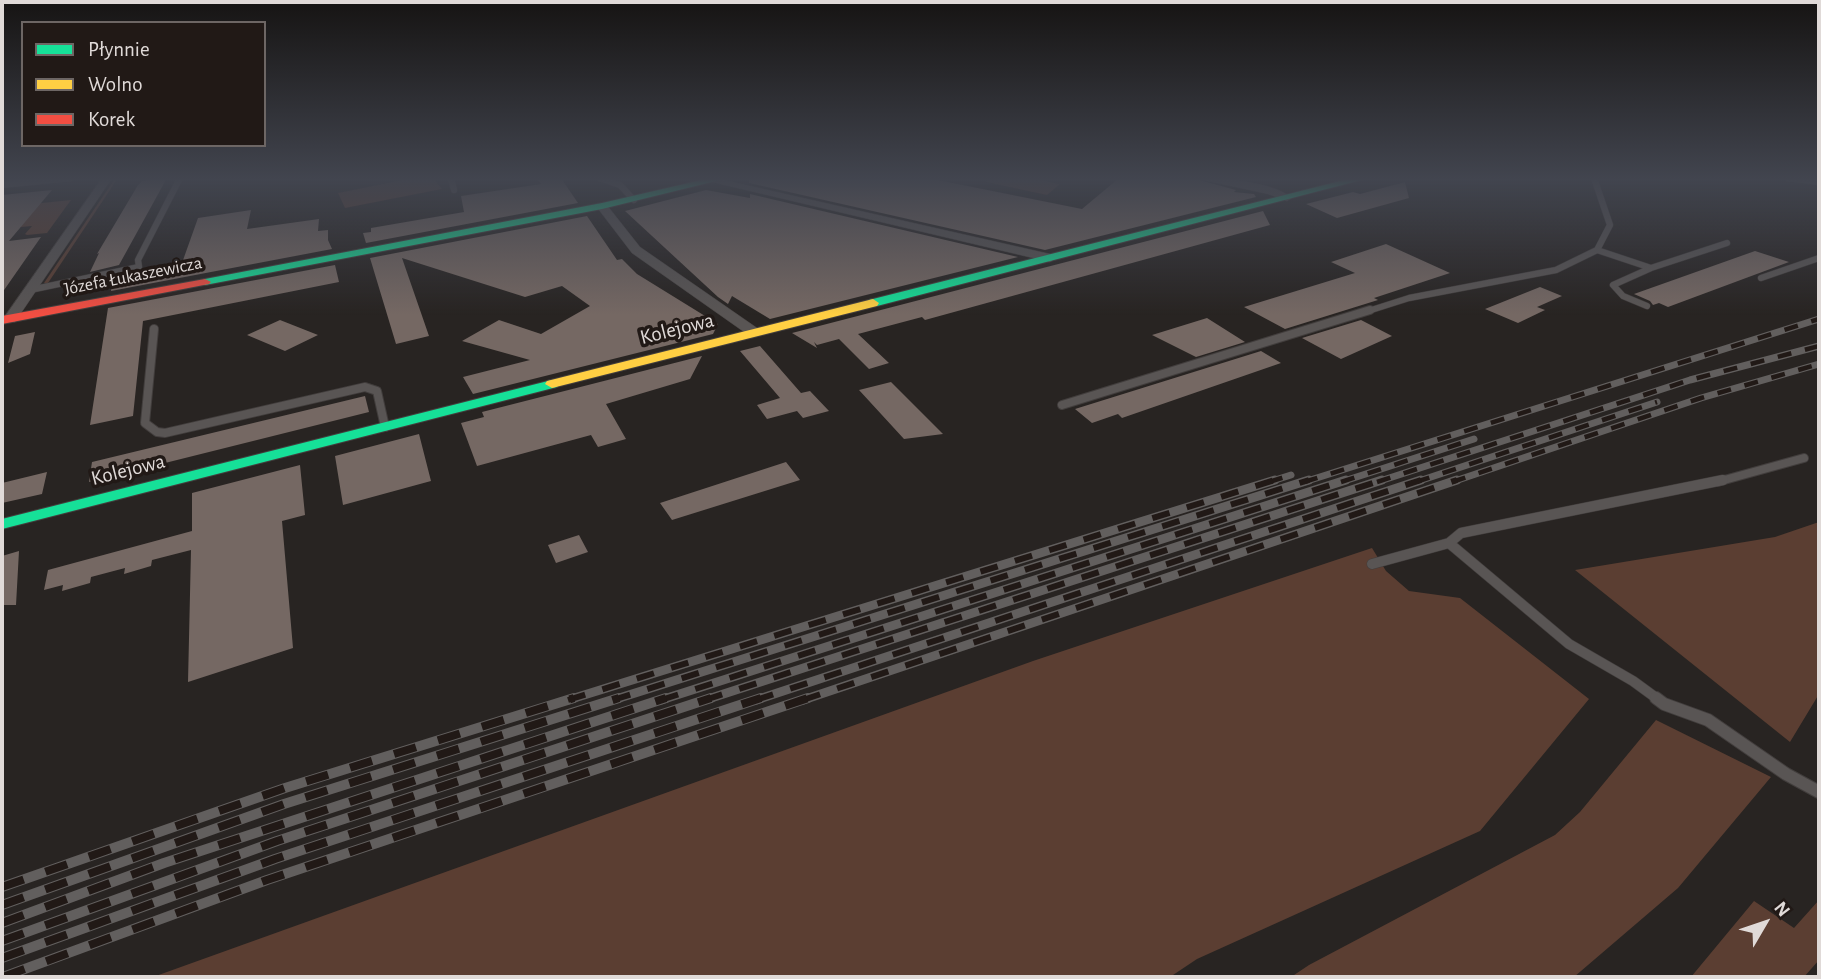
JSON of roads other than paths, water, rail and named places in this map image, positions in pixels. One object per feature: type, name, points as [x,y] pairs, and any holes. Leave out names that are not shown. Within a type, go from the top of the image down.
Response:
[{"type":"street","points":[[6,320],[76,224]]},
{"type":"street","name":"Józefa Łukaszewicza","points":[[6,320],[510,224]]},
{"type":"street","points":[[616,224],[636,250],[752,331]]},
{"type":"street","points":[[906,224],[1050,258]]},
{"type":"street","name":"Kolejowa","points":[[2,524],[752,331],[1186,224]]},
{"type":"lane","points":[[30,290],[139,267],[138,260],[157,224]]},
{"type":"lane","points":[[1062,405],[1409,298],[1556,270],[1597,250],[1610,224]]},
{"type":"lane","points":[[1647,306],[1623,296],[1612,285],[1651,268],[1727,243]]},
{"type":"lane","points":[[1597,250],[1651,268]]},
{"type":"lane","points":[[1761,278],[1819,258]]},
{"type":"lane","points":[[154,329],[145,423],[157,432],[165,433],[365,387],[377,391],[385,427]]},
{"type":"lane","points":[[1372,564],[1449,543],[1461,533],[1705,485],[1804,458]]},
{"type":"lane","points":[[1449,543],[1569,644],[1633,681],[1664,704],[1707,720],[1786,774],[1819,792]]},
{"type":"railway","points":[[1304,482],[1819,319]]},
{"type":"railway","points":[[1377,482],[1690,380],[1819,346]]},
{"type":"railway","points":[[1452,482],[1701,398],[1819,364]]},
{"type":"railway","points":[[1416,482],[1657,402]]},
{"type":"railway","points":[[1341,482],[1474,439]]},
{"type":"railway","points":[[1269,482],[1291,475]]},
{"type":"railway","points":[[568,700],[1275,480]]},
{"type":"railway","points":[[613,700],[1309,480]]},
{"type":"railway","points":[[661,700],[1346,480]]},
{"type":"railway","points":[[705,700],[1382,480]]},
{"type":"railway","points":[[756,700],[1421,480]]},
{"type":"railway","points":[[803,700],[1457,480]]},
{"type":"railway","points":[[2,887],[285,788],[574,698]]},
{"type":"railway","points":[[2,905],[284,804],[619,698]]},
{"type":"railway","points":[[2,923],[164,863],[666,698]]},
{"type":"railway","points":[[2,941],[277,841],[711,698]]},
{"type":"railway","points":[[2,958],[275,859],[761,698]]},
{"type":"railway","points":[[3,977],[267,880],[808,698]]}]
